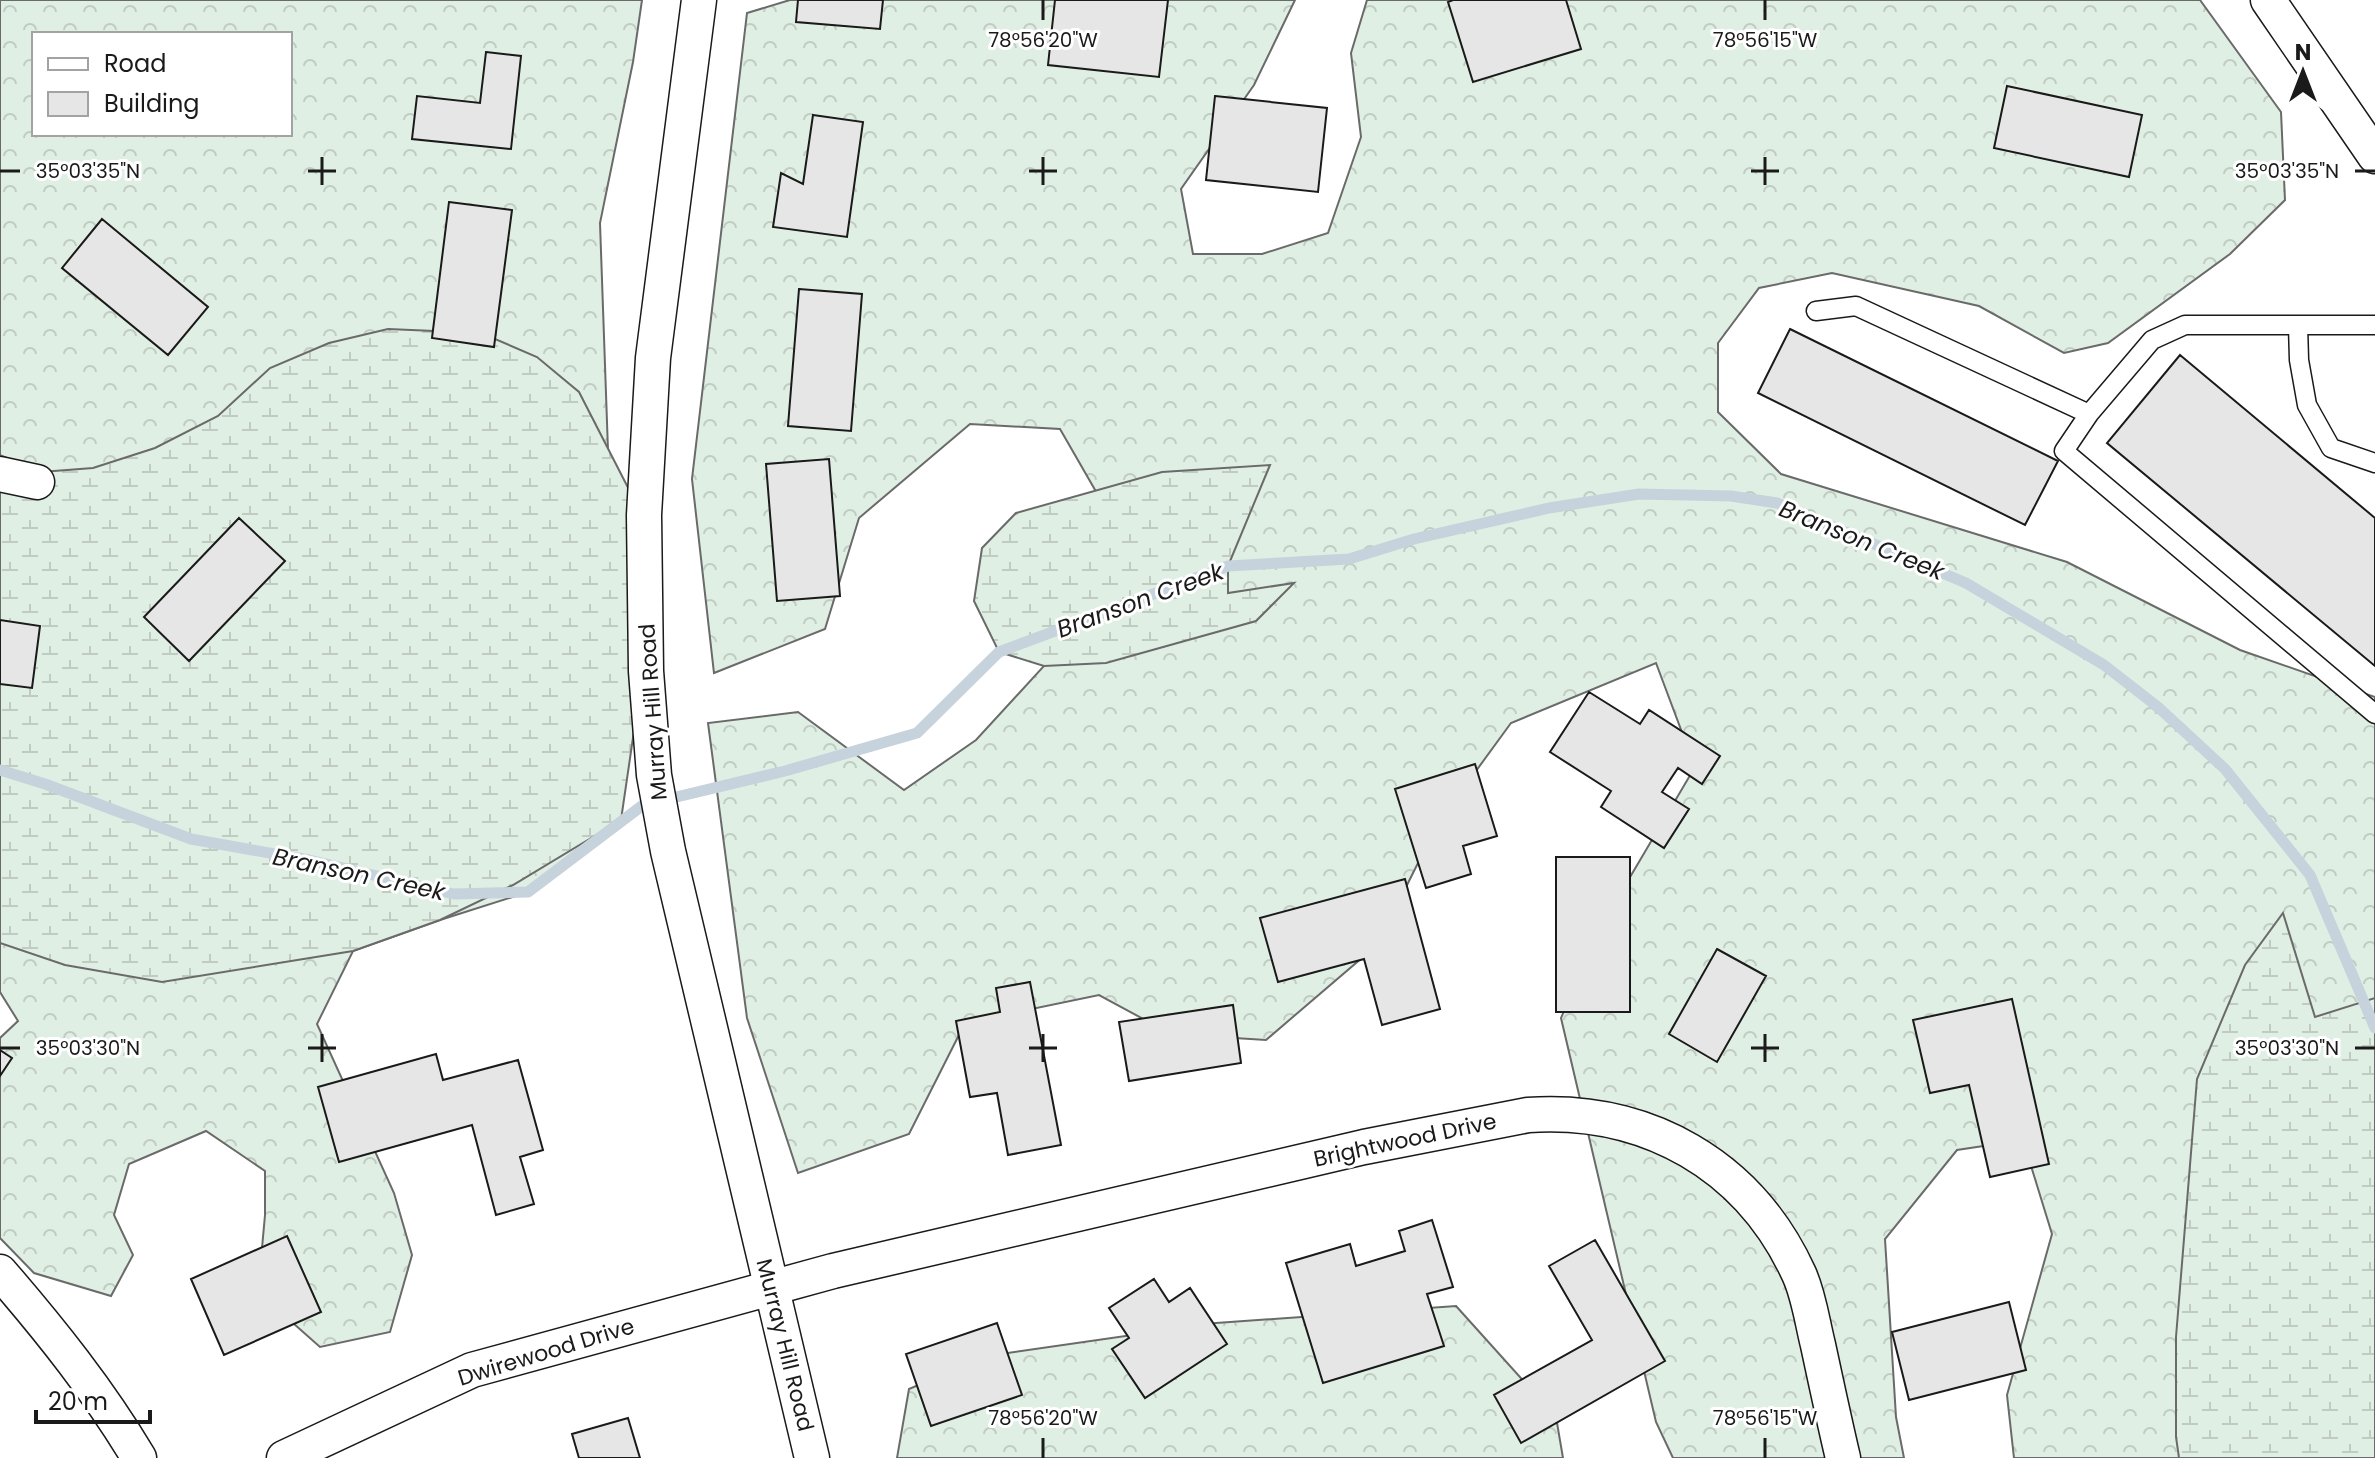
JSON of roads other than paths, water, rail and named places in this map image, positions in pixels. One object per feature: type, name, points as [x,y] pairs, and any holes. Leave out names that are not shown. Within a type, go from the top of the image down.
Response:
[{"type":"street","name":"Murray Hill Road","points":[[699,0],[653,358],[644,515],[646,671],[654,775],[668,851],[812,1458]]},
{"type":"street","points":[[2268,0],[2375,156]]},
{"type":"street","points":[[0,474],[37,482]]},
{"type":"street","name":"Brightwood Drive","points":[[771,1289],[833,1271],[1364,1147],[1528,1115],[1606,1119],[1632,1124],[1680,1144],[1723,1172],[1743,1189],[1776,1230],[1800,1276],[1808,1301],[1843,1458]]},
{"type":"street","points":[[0,1272],[50,1329],[112,1412],[139,1458]]},
{"type":"street","name":"Dwirewood Drive","points":[[284,1458],[472,1370],[771,1289]]},
{"type":"lane","points":[[1816,311],[1856,306],[2089,414]]},
{"type":"lane","points":[[2375,325],[2185,325],[2152,340],[2089,414],[2064,451],[2375,714]]},
{"type":"lane","points":[[2298,325],[2299,360],[2307,405],[2331,448],[2375,463]]},
{"type":"waterway","name":"Branson Creek","points":[[0,770],[191,839],[309,860],[454,894],[528,892],[643,805],[785,771],[917,733],[999,652],[1228,566],[1349,559],[1414,539],[1549,508],[1639,494],[1731,496],[1777,503],[1966,583],[2104,665],[2158,707],[2225,769],[2310,875],[2375,1028]]}]
